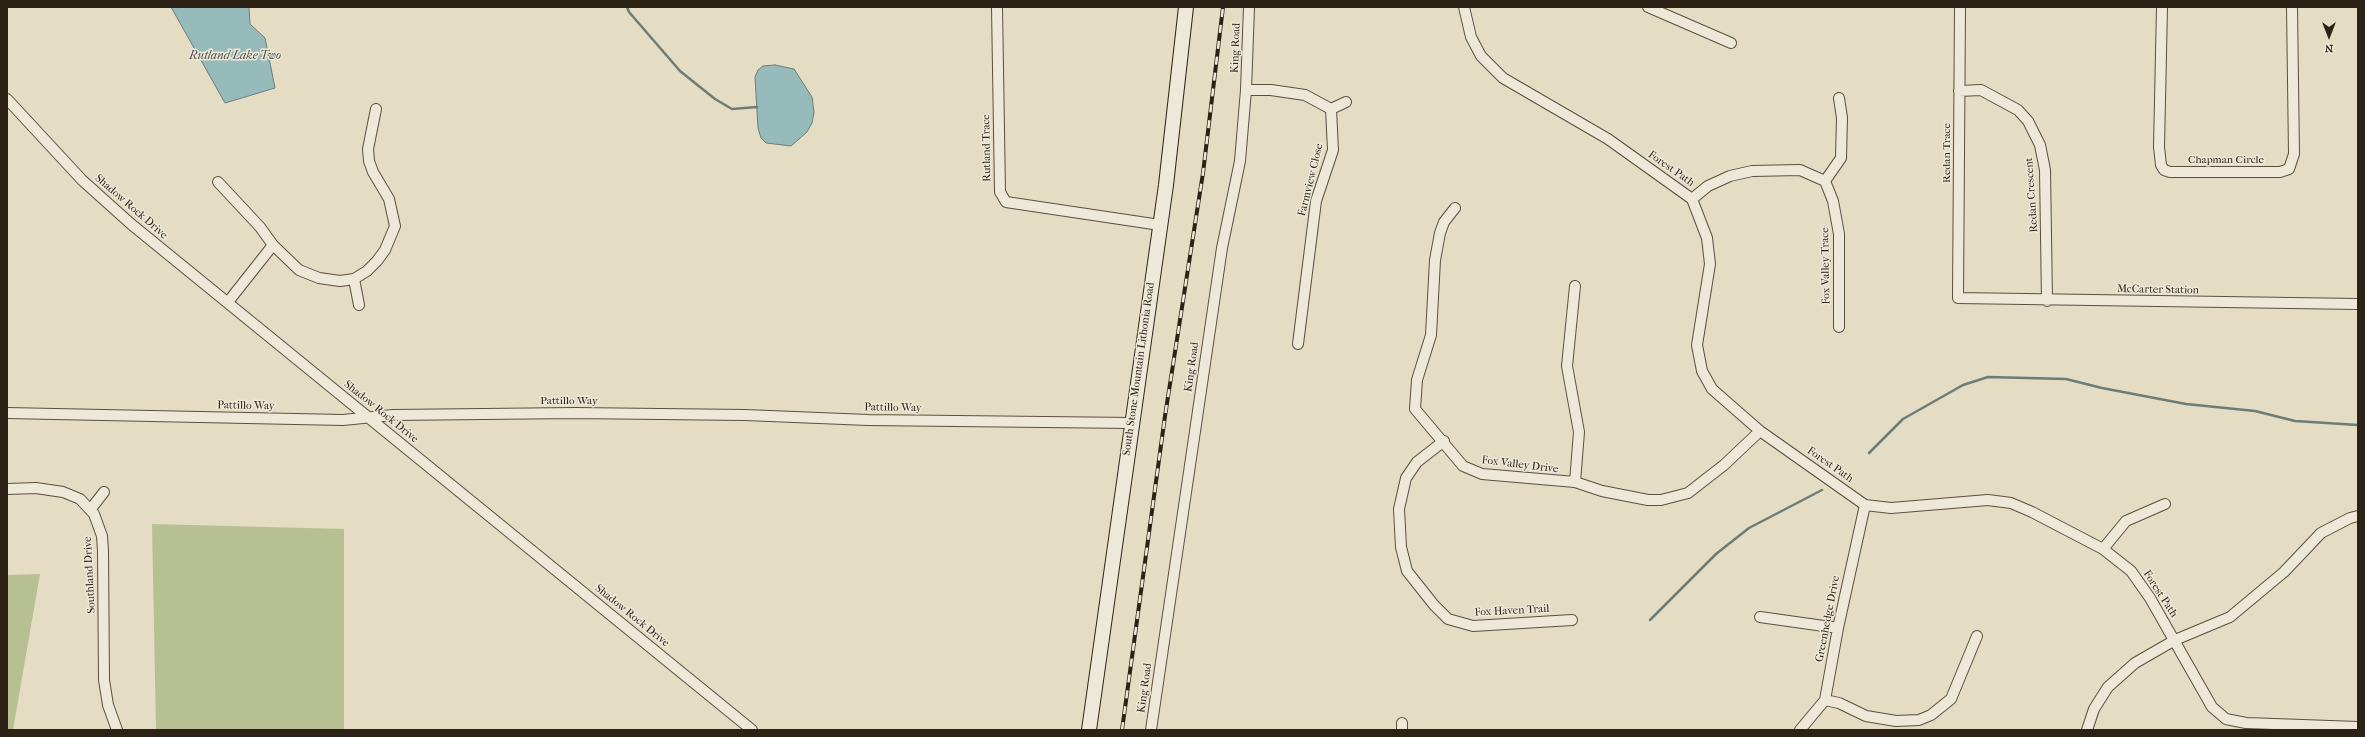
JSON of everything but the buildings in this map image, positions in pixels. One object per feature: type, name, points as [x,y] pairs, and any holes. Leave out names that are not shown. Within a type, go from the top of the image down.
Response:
[{"type":"main road","name":"South Stone Mountain Lithonia Road","points":[[1089,730],[1160,225],[1186,7]]},
{"type":"street","name":"Rutland Trace","points":[[997,7],[1000,192],[1006,202],[1160,225]]},
{"type":"street","name":"King Road","points":[[1151,730],[1222,248],[1240,161],[1246,90],[1249,7]]},
{"type":"street","name":"Forest Path","points":[[1464,7],[1471,37],[1480,56],[1503,78],[1608,139],[1692,199],[1707,238],[1710,264],[1697,345],[1702,370],[1712,389],[1760,431],[1865,505],[1891,508],[1988,500],[2012,503],[2103,549],[2131,571],[2175,640],[2212,707],[2226,719],[2246,723],[2358,727]]},
{"type":"street","points":[[1648,7],[1731,43]]},
{"type":"street","name":"Redan Trace","points":[[1958,298],[1960,7]]},
{"type":"street","name":"Chapman Circle","points":[[2162,7],[2160,165],[2164,170],[2186,172],[2280,172],[2290,169],[2294,154],[2292,7]]},
{"type":"street","points":[[1246,90],[1272,90],[1305,95],[1331,109],[1346,102]]},
{"type":"street","name":"Redan Crescent","points":[[1959,91],[1981,90],[2018,110],[2031,127],[2040,145],[2045,170],[2047,301]]},
{"type":"street","points":[[1692,199],[1708,186],[1730,176],[1752,171],[1800,170],[1825,181],[1841,158],[1842,118],[1839,98]]},
{"type":"street","name":"Shadow Rock Drive","points":[[7,99],[82,180],[131,224],[228,302],[312,374],[343,395],[752,730]]},
{"type":"street","points":[[218,182],[260,227],[273,245],[299,270],[319,278],[340,280],[354,278],[367,271],[377,261],[385,250],[395,226],[389,199],[373,172],[369,161],[368,149],[376,109]]},
{"type":"street","name":"Farmview Close","points":[[1298,344],[1316,201],[1333,150],[1331,109]]},
{"type":"street","name":"Fox Valley Trace","points":[[1825,181],[1833,201],[1839,234],[1839,327]]},
{"type":"street","name":"Fox Valley Drive","points":[[1455,208],[1444,222],[1440,232],[1435,260],[1431,335],[1417,380],[1415,409],[1463,466],[1482,474],[1575,482],[1602,491],[1648,500],[1674,498],[1688,493],[1724,465],[1760,431]]},
{"type":"street","points":[[228,302],[273,245]]},
{"type":"street","points":[[354,278],[359,306]]},
{"type":"street","points":[[1575,286],[1567,366],[1579,432],[1575,482]]},
{"type":"street","name":"McCarter Station","points":[[1958,298],[2047,301],[2358,304]]},
{"type":"street","name":"Pattillo Way","points":[[7,413],[343,420],[369,417],[575,413],[745,415],[868,420],[1132,423]]},
{"type":"street","name":"Fox Haven Trail","points":[[1444,442],[1417,462],[1406,478],[1399,509],[1401,547],[1407,571],[1434,605],[1448,619],[1473,626],[1572,620]]},
{"type":"street","name":"Southland Drive","points":[[7,489],[36,488],[63,492],[80,499],[94,514],[102,536],[104,577],[104,680],[108,705],[117,730]]},
{"type":"street","points":[[90,510],[104,492]]},
{"type":"street","points":[[2103,549],[2126,521],[2165,504]]},
{"type":"street","name":"Greenhedge Drive","points":[[1800,730],[1825,700],[1838,628],[1865,505]]},
{"type":"street","points":[[2086,730],[2100,697],[2117,677],[2135,663],[2175,640],[2230,618],[2284,572],[2321,533],[2350,518],[2358,516]]},
{"type":"street","points":[[1760,617],[1838,628]]},
{"type":"street","points":[[1825,700],[1839,703],[1866,716],[1896,721],[1919,720],[1931,715],[1951,699],[1977,636]]},
{"type":"green space","points":[[152,524],[344,529],[344,730],[156,730]]},
{"type":"green space","points":[[40,574],[13,730],[7,730],[7,575]]},
{"type":"water","name":"Rutland Lake Two","points":[[171,7],[249,7],[250,24],[265,38],[275,88],[225,103]]},
{"type":"water","points":[[775,65],[794,69],[812,97],[814,112],[812,123],[807,132],[791,146],[766,143],[761,138],[758,128],[755,77],[758,70],[763,66]]},
{"type":"waterway","points":[[627,7],[629,12],[680,71],[715,99],[732,109],[757,107]]},
{"type":"waterway","points":[[1869,453],[1903,419],[1963,385],[1988,377],[2066,379],[2102,388],[2186,404],[2255,411],[2295,421],[2358,425]]},
{"type":"waterway","points":[[1650,620],[1716,554],[1749,528],[1822,490]]},
{"type":"railway","points":[[1122,730],[1165,416],[1203,173],[1223,7]]}]
